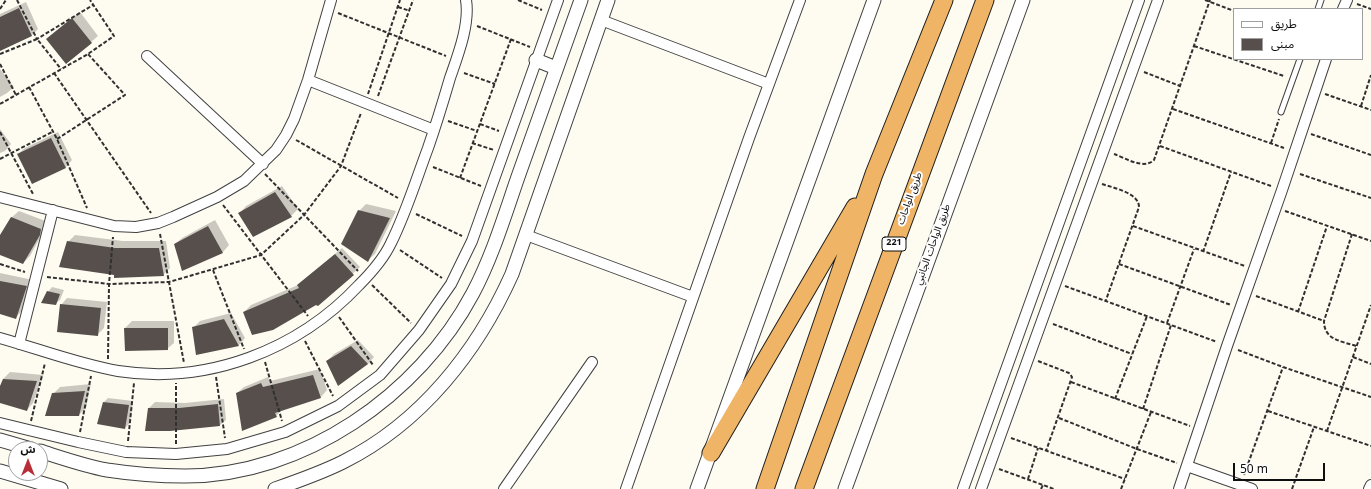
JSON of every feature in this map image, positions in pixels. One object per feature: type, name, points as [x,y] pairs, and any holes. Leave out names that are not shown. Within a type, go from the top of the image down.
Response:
[{"type":"highway","points":[[765,489],[874,174],[944,0]]},
{"type":"highway","name":"طريق الواحات","points":[[804,489],[985,0]]},
{"type":"highway","points":[[711,453],[874,174]]},
{"type":"street","points":[[0,338],[108,368],[156,374],[181,373],[214,368],[262,353],[290,340],[314,324],[346,299],[365,278],[391,244],[423,162],[455,65],[466,22],[466,0]]},
{"type":"street","points":[[0,423],[126,452],[176,454],[227,449],[285,432],[338,406],[380,375],[419,330],[451,284],[472,241],[558,0]]},
{"type":"street","points":[[48,453],[105,469],[133,473],[187,476],[211,474],[258,466],[324,440],[365,415],[402,385],[424,362],[448,333],[472,295],[491,255],[581,0]]},
{"type":"street","points":[[275,489],[298,482],[344,461],[386,435],[424,404],[456,369],[488,323],[512,274],[608,0]]},
{"type":"street","points":[[626,489],[768,84],[800,0]]},
{"type":"street","points":[[697,489],[874,0]]},
{"type":"street","name":"طريق الواحات الجانبي","points":[[845,489],[1023,0]]},
{"type":"street","points":[[963,489],[1139,0]]},
{"type":"street","points":[[981,489],[1158,0]]},
{"type":"street","points":[[0,197],[114,226],[136,227],[158,223],[216,197],[244,181],[276,150],[294,119],[308,80],[330,5]]},
{"type":"street","points":[[601,20],[768,84]]},
{"type":"street","points":[[538,55],[556,68]]},
{"type":"street","points":[[147,56],[261,166]]},
{"type":"street","points":[[1179,489],[1326,60]]},
{"type":"street","points":[[308,80],[434,130]]},
{"type":"street","points":[[19,344],[53,210]]},
{"type":"street","points":[[526,235],[693,297]]},
{"type":"street","points":[[1029,306],[1043,316]]},
{"type":"street","points":[[504,489],[592,362]]},
{"type":"street","points":[[1187,466],[1252,489]]},
{"type":"street","points":[[0,471],[61,489]]},
{"type":"street","points":[[1370,489],[1371,485]]},
{"type":"lane","points":[[1281,112],[1300,60]]},
{"type":"path","points":[[0,9],[6,0]]},
{"type":"path","points":[[17,0],[37,39],[61,69]]},
{"type":"path","points":[[0,104],[88,54],[114,36],[90,0]]},
{"type":"path","points":[[370,104],[388,33],[400,0]]},
{"type":"path","points":[[0,264],[36,276],[109,284],[169,282],[261,255],[304,215],[341,166],[400,38],[413,0]]},
{"type":"path","points":[[518,0],[553,14]]},
{"type":"path","points":[[1205,0],[1233,11]]},
{"type":"path","points":[[1103,150],[1144,165],[1148,165],[1154,160],[1210,1]]},
{"type":"path","points":[[1345,3],[1371,9]]},
{"type":"path","points":[[0,54],[37,39],[93,4]]},
{"type":"path","points":[[330,5],[495,84]]},
{"type":"path","points":[[398,7],[410,11]]},
{"type":"path","points":[[466,22],[511,39],[538,55]]},
{"type":"path","points":[[460,178],[511,39]]},
{"type":"path","points":[[1194,46],[1233,59]]},
{"type":"path","points":[[56,139],[125,95],[88,54]]},
{"type":"path","points":[[1236,60],[1293,79]]},
{"type":"path","points":[[0,64],[16,95]]},
{"type":"path","points":[[1133,68],[1180,86]]},
{"type":"path","points":[[54,73],[158,223],[169,282],[181,373],[176,454]]},
{"type":"path","points":[[1361,106],[1371,75]]},
{"type":"path","points":[[29,87],[53,132],[92,220]]},
{"type":"path","points":[[1316,90],[1371,110]]},
{"type":"path","points":[[1173,108],[1295,152]]},
{"type":"path","points":[[1271,144],[1281,112]]},
{"type":"path","points":[[438,118],[477,131]]},
{"type":"path","points":[[480,124],[510,134]]},
{"type":"path","points":[[1302,131],[1371,155]]},
{"type":"path","points":[[0,132],[40,207]]},
{"type":"path","points":[[0,159],[53,132]]},
{"type":"path","points":[[286,135],[407,206],[472,241]]},
{"type":"path","points":[[472,143],[503,154]]},
{"type":"path","points":[[1160,146],[1282,190]]},
{"type":"path","points":[[423,162],[490,190]]},
{"type":"path","points":[[261,166],[304,215],[365,278],[419,330]]},
{"type":"path","points":[[1289,170],[1371,198]]},
{"type":"path","points":[[1204,252],[1231,172]]},
{"type":"path","points":[[1092,180],[1134,196],[1140,202],[1140,207],[1106,300]]},
{"type":"path","points":[[216,197],[314,324]]},
{"type":"path","points":[[1276,208],[1371,241]]},
{"type":"path","points":[[108,368],[109,284],[114,226]]},
{"type":"path","points":[[1133,226],[1254,270]]},
{"type":"path","points":[[1298,312],[1328,226]]},
{"type":"path","points":[[1352,234],[1324,321],[1326,332],[1330,337],[1356,346]]},
{"type":"path","points":[[391,244],[451,284]]},
{"type":"path","points":[[1168,323],[1194,249]]},
{"type":"path","points":[[1119,264],[1240,309]]},
{"type":"path","points":[[213,270],[247,358]]},
{"type":"path","points":[[1055,282],[1283,367],[1371,397]]},
{"type":"path","points":[[1246,293],[1324,321]]},
{"type":"path","points":[[1327,431],[1371,305]]},
{"type":"path","points":[[334,309],[380,375]]},
{"type":"path","points":[[1043,316],[1132,354]]},
{"type":"path","points":[[1115,399],[1147,316]]},
{"type":"path","points":[[1143,409],[1171,324]]},
{"type":"path","points":[[301,333],[338,406]]},
{"type":"path","points":[[29,430],[47,352]]},
{"type":"path","points":[[262,353],[285,432]]},
{"type":"path","points":[[1028,357],[1070,373],[1072,378],[1046,451]]},
{"type":"path","points":[[1353,357],[1371,364]]},
{"type":"path","points":[[78,442],[94,365]]},
{"type":"path","points":[[1240,485],[1283,367]]},
{"type":"path","points":[[214,368],[227,449]]},
{"type":"path","points":[[126,452],[135,372]]},
{"type":"path","points":[[1071,382],[1200,430]]},
{"type":"path","points":[[1268,411],[1371,446]]},
{"type":"path","points":[[1121,489],[1150,412]]},
{"type":"path","points":[[1059,418],[1137,449],[1187,466]]},
{"type":"path","points":[[1292,489],[1314,427]]},
{"type":"path","points":[[1000,434],[1125,479]]},
{"type":"path","points":[[1028,479],[1038,448]]},
{"type":"path","points":[[989,466],[1054,489]]},
{"type":"path","points":[[1041,489],[1043,485]]},
{"type":"building","points":[[19,8],[32,36],[0,51],[0,17]]},
{"type":"building","points":[[72,18],[92,43],[66,64],[46,39]]},
{"type":"building","points":[[51,138],[66,168],[32,184],[17,154]]},
{"type":"building","points":[[275,192],[292,217],[253,237],[238,213]]},
{"type":"building","points":[[358,210],[390,218],[368,262],[341,244]]},
{"type":"building","points":[[11,217],[41,229],[40,235],[23,264],[0,255],[0,235]]},
{"type":"building","points":[[208,226],[223,253],[182,271],[174,244]]},
{"type":"building","points":[[67,241],[115,248],[159,248],[164,276],[114,278],[114,275],[59,267]]},
{"type":"building","points":[[335,254],[354,275],[318,306],[316,305],[273,330],[252,335],[243,312],[299,288],[297,285]]},
{"type":"building","points":[[0,281],[27,286],[16,319],[0,314]]},
{"type":"building","points":[[47,291],[60,294],[56,305],[41,303]]},
{"type":"building","points":[[60,304],[101,308],[98,336],[57,332]]},
{"type":"building","points":[[224,319],[239,346],[196,355],[192,327]]},
{"type":"building","points":[[124,328],[168,328],[168,350],[125,351]]},
{"type":"building","points":[[351,346],[368,364],[338,386],[326,361]]},
{"type":"building","points":[[313,375],[321,398],[275,413],[277,417],[242,431],[236,393],[261,383],[263,387]]},
{"type":"building","points":[[3,379],[37,381],[27,411],[0,403],[0,386]]},
{"type":"building","points":[[85,391],[79,416],[45,416],[52,393]]},
{"type":"building","points":[[103,402],[129,405],[125,429],[97,424]]},
{"type":"building","points":[[218,404],[220,426],[170,431],[145,431],[148,408],[179,408]]}]
